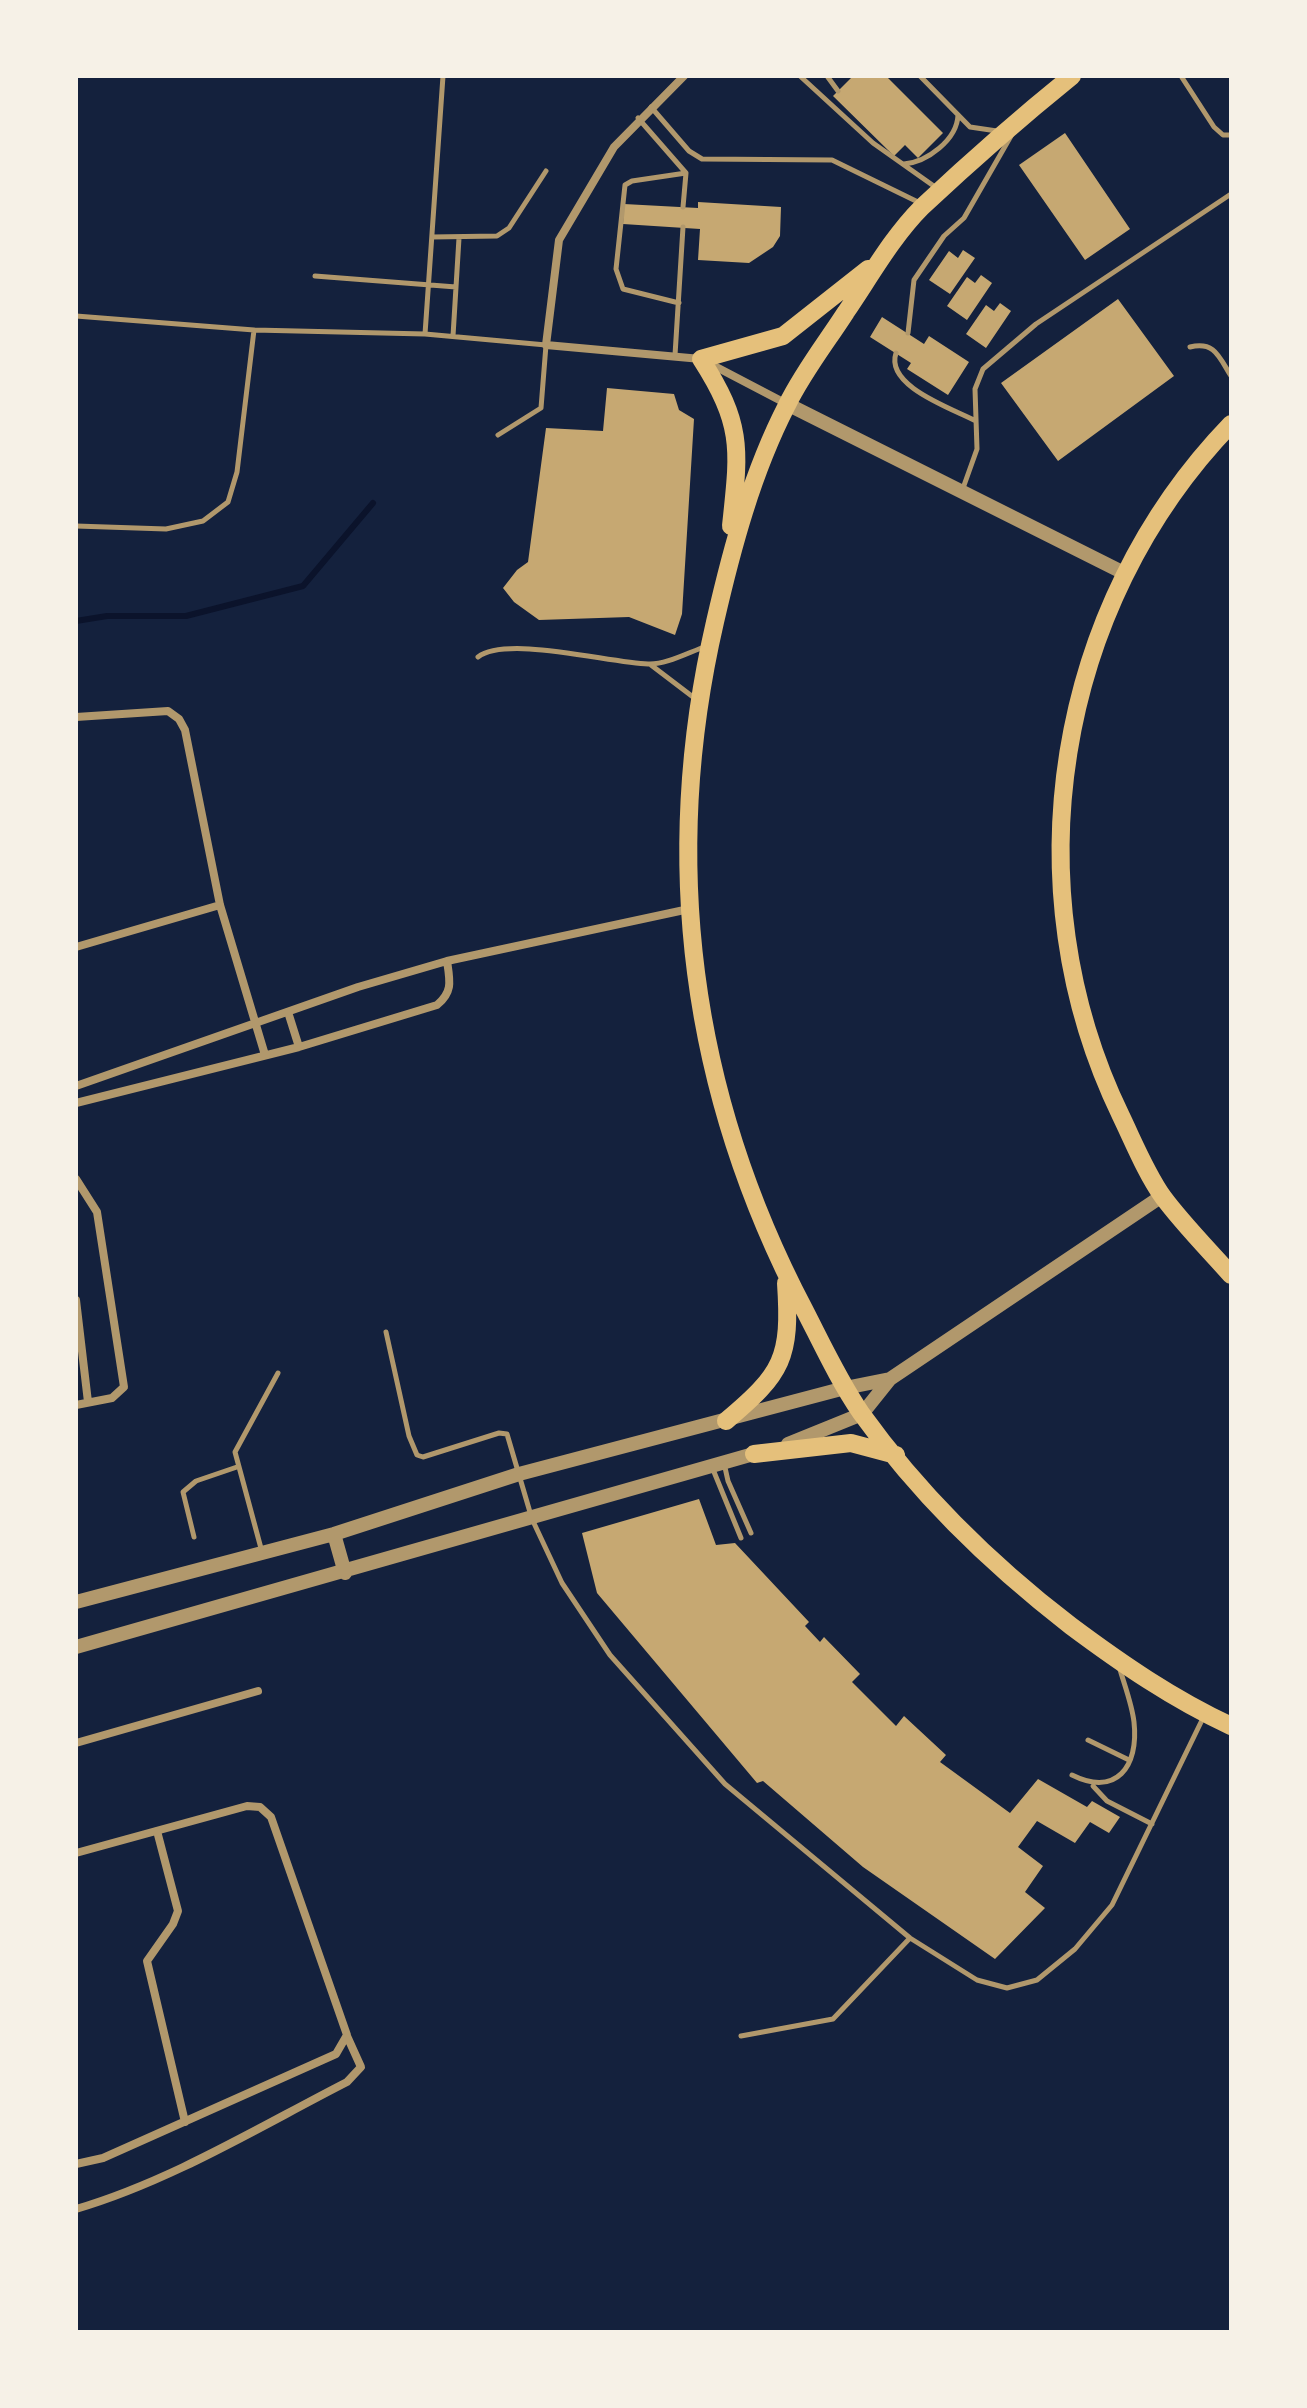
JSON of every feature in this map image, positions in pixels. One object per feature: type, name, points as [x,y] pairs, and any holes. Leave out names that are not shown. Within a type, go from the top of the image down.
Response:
[{"type":"main road","points":[[1072,76],[1024,114],[925,205],[883,257],[787,404],[754,479],[727,567],[698,701],[688,792],[689,909],[703,1023],[738,1162],[785,1272],[845,1388],[862,1414],[995,1563],[1118,1661],[1205,1714],[1231,1726]]},
{"type":"main road","points":[[727,567],[738,442],[725,399],[701,359],[793,330],[883,257]]},
{"type":"main road","points":[[1231,424],[1189,470],[1124,573],[1088,665],[1070,739],[1060,813],[1061,882],[1068,954],[1089,1036],[1110,1094],[1162,1196],[1231,1275]]},
{"type":"main road","points":[[726,1421],[768,1383],[784,1354],[789,1328],[785,1272]]},
{"type":"main road","points":[[754,1454],[851,1443],[896,1455]]},
{"type":"street","points":[[684,76],[638,118],[614,147],[559,240],[546,345],[701,359],[1124,573]]},
{"type":"street","points":[[76,717],[168,711],[179,719],[185,730],[220,905],[265,1055]]},
{"type":"street","points":[[76,947],[220,905]]},
{"type":"street","points":[[76,1086],[358,987],[447,961],[689,909]]},
{"type":"street","points":[[76,1103],[299,1047],[437,1005],[448,997],[451,984],[447,961]]},
{"type":"street","points":[[288,1012],[299,1047]]},
{"type":"street","points":[[76,1181],[97,1212],[124,1387],[120,1394],[112,1398],[76,1405]]},
{"type":"street","points":[[76,1647],[811,1438],[862,1414],[890,1379],[1162,1196]]},
{"type":"street","points":[[76,1300],[88,1402]]},
{"type":"street","points":[[76,1602],[334,1534],[519,1474],[845,1388],[890,1379]]},
{"type":"street","points":[[334,1534],[345,1573]]},
{"type":"street","points":[[76,1743],[258,1691]]},
{"type":"street","points":[[76,1853],[247,1806],[265,1811],[271,1817],[361,2067],[347,2082],[199,2157],[106,2200],[76,2209]]},
{"type":"street","points":[[157,1831],[178,1911],[173,1924],[147,1961],[185,2122]]},
{"type":"street","points":[[76,2164],[103,2158],[336,2054],[347,2035]]},
{"type":"lane","points":[[425,334],[443,76]]},
{"type":"lane","points":[[800,76],[873,143],[941,191]]},
{"type":"lane","points":[[827,76],[838,91]]},
{"type":"lane","points":[[920,76],[976,130],[1006,130]]},
{"type":"lane","points":[[1181,76],[1214,127],[1223,135],[1231,135]]},
{"type":"lane","points":[[651,106],[689,151],[702,159],[832,160],[925,205]]},
{"type":"lane","points":[[908,333],[914,280],[944,236],[964,218],[1024,114]]},
{"type":"lane","points":[[903,164],[917,163],[932,154],[955,129],[958,115]]},
{"type":"lane","points":[[638,118],[686,173],[683,207]]},
{"type":"lane","points":[[866,130],[873,143]]},
{"type":"lane","points":[[432,237],[497,236],[509,228],[546,171]]},
{"type":"lane","points":[[679,303],[631,293],[619,281],[616,269],[625,185],[632,181],[686,173]]},
{"type":"lane","points":[[962,492],[977,449],[975,389],[983,369],[1036,324],[1231,194]]},
{"type":"lane","points":[[675,355],[683,227]]},
{"type":"lane","points":[[453,336],[459,237]]},
{"type":"lane","points":[[315,276],[456,287]]},
{"type":"lane","points":[[76,316],[254,330],[425,334],[546,345],[541,408],[498,435]]},
{"type":"lane","points":[[76,526],[166,529],[203,521],[228,502],[237,472],[254,330]]},
{"type":"lane","points":[[1190,347],[1204,344],[1214,348],[1231,376]]},
{"type":"lane","points":[[896,353],[894,368],[902,381],[976,421]]},
{"type":"lane","points":[[478,657],[486,651],[528,650],[651,665],[709,646]]},
{"type":"lane","points":[[651,665],[698,701]]},
{"type":"lane","points":[[386,1332],[409,1436],[417,1455],[423,1457],[503,1432],[510,1439],[532,1519],[562,1583],[610,1655],[725,1784],[910,1938],[977,1980],[1007,1988],[1037,1980],[1075,1949],[1112,1905],[1205,1714]]},
{"type":"lane","points":[[263,1553],[235,1452],[278,1373]]},
{"type":"lane","points":[[718,1464],[751,1533]]},
{"type":"lane","points":[[718,1464],[741,1538]]},
{"type":"lane","points":[[194,1537],[183,1492],[196,1481],[237,1467]]},
{"type":"lane","points":[[1092,1785],[1110,1783],[1119,1777],[1134,1748],[1134,1722],[1118,1661]]},
{"type":"lane","points":[[1088,1740],[1129,1760]]},
{"type":"lane","points":[[1072,1775],[1092,1785],[1107,1801],[1152,1824]]},
{"type":"lane","points":[[741,2036],[833,2019],[910,1938]]},
{"type":"building","points":[[853,76],[886,76],[943,133],[918,158],[905,145],[894,156],[833,96]]},
{"type":"building","points":[[1065,133],[1130,229],[1085,260],[1019,165]]},
{"type":"building","points":[[698,202],[781,207],[780,236],[773,247],[749,263],[698,260],[700,229],[623,224],[624,204],[698,208]]},
{"type":"building","points":[[963,250],[975,258],[950,294],[929,280],[949,251],[958,258]]},
{"type":"building","points":[[981,275],[992,283],[967,320],[947,306],[967,277],[975,283]]},
{"type":"building","points":[[1118,299],[1174,376],[1058,461],[1001,383]]},
{"type":"building","points":[[1000,303],[1011,311],[986,348],[966,334],[986,305],[994,311]]},
{"type":"building","points":[[882,317],[924,344],[929,336],[969,362],[948,395],[907,369],[911,363],[870,337]]},
{"type":"building","points":[[607,388],[674,394],[679,410],[694,419],[682,614],[675,635],[629,617],[539,620],[514,602],[503,588],[528,562],[546,428],[603,431]]},
{"type":"building","points":[[699,1499],[716,1545],[735,1543],[809,1622],[805,1626],[820,1642],[824,1637],[860,1674],[852,1682],[896,1726],[904,1716],[946,1755],[940,1762],[1010,1813],[1038,1779],[1087,1807],[1092,1801],[1120,1817],[1109,1833],[1090,1822],[1075,1843],[1037,1821],[1018,1847],[1043,1866],[1025,1892],[1045,1908],[995,1959],[863,1867],[763,1781],[757,1783],[597,1593],[582,1533]]},
{"type":"waterway","points":[[76,621],[107,616],[186,616],[303,586],[373,503]]}]
